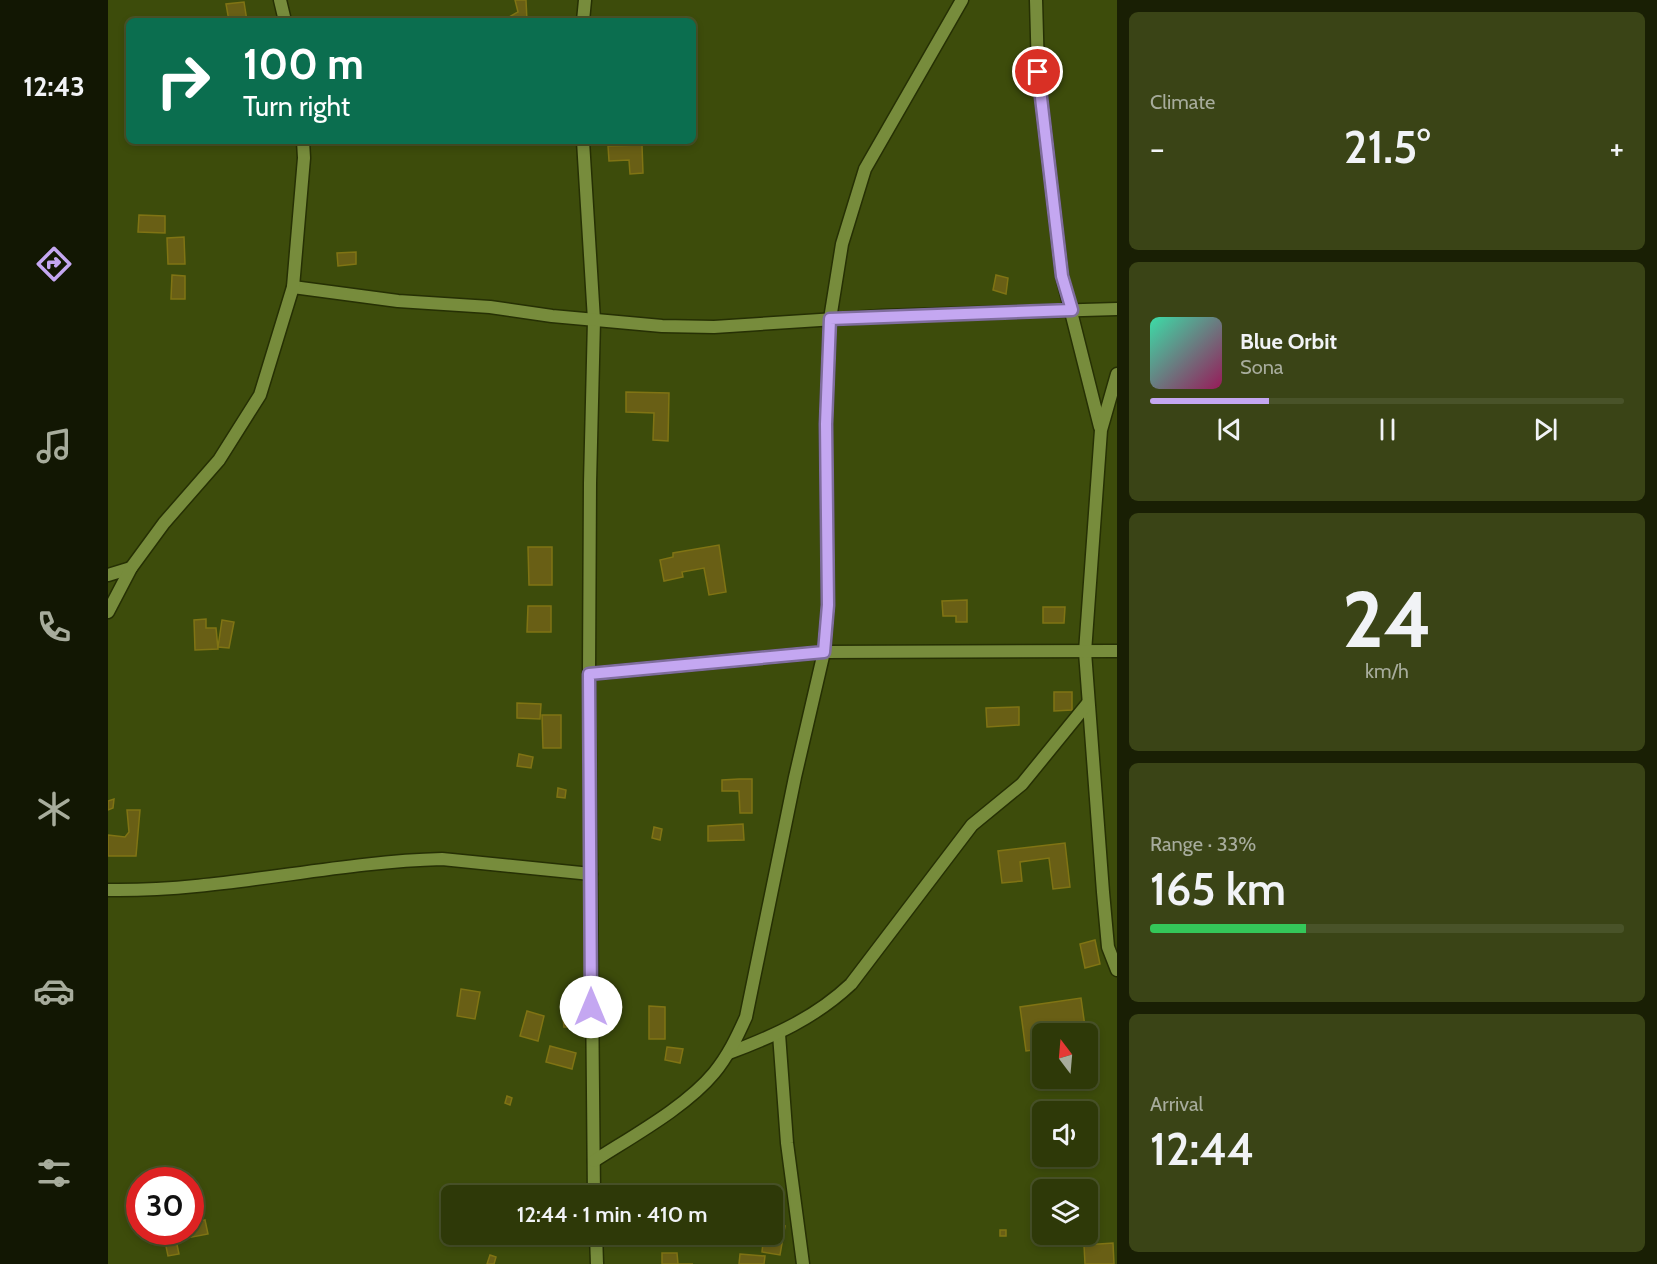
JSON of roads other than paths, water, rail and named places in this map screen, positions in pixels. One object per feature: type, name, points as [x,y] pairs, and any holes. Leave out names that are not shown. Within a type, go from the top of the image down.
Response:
[{"type":"street","points":[[280,0],[284,18]]},
{"type":"street","points":[[583,18],[585,0]]},
{"type":"street","points":[[594,1161],[657,1120],[700,1087],[729,1053],[746,1017],[795,777],[824,652],[828,605],[826,424],[830,319],[842,244],[865,169],[962,0]]},
{"type":"street","points":[[1036,0],[1038,72],[1062,276],[1101,430]]},
{"type":"street","points":[[108,612],[131,568],[164,523],[219,460],[251,410],[269,369],[293,287],[304,158],[303,144]]},
{"type":"street","points":[[583,144],[594,320],[589,674],[594,1185]]},
{"type":"street","points":[[293,287],[398,301],[490,307],[594,320],[714,327],[830,319],[1117,309]]},
{"type":"street","points":[[1117,374],[1101,430],[1085,652],[1108,947],[1117,970]]},
{"type":"street","points":[[108,575],[131,568]]},
{"type":"street","points":[[589,674],[824,652],[1117,651]]},
{"type":"street","points":[[729,1053],[779,1034],[830,1004],[851,984],[972,825],[1022,784],[1088,703]]},
{"type":"street","points":[[108,890],[170,889],[372,863],[420,860],[591,874]]},
{"type":"street","points":[[779,1034],[787,1143],[803,1264]]},
{"type":"street","points":[[596,1245],[597,1264]]}]
